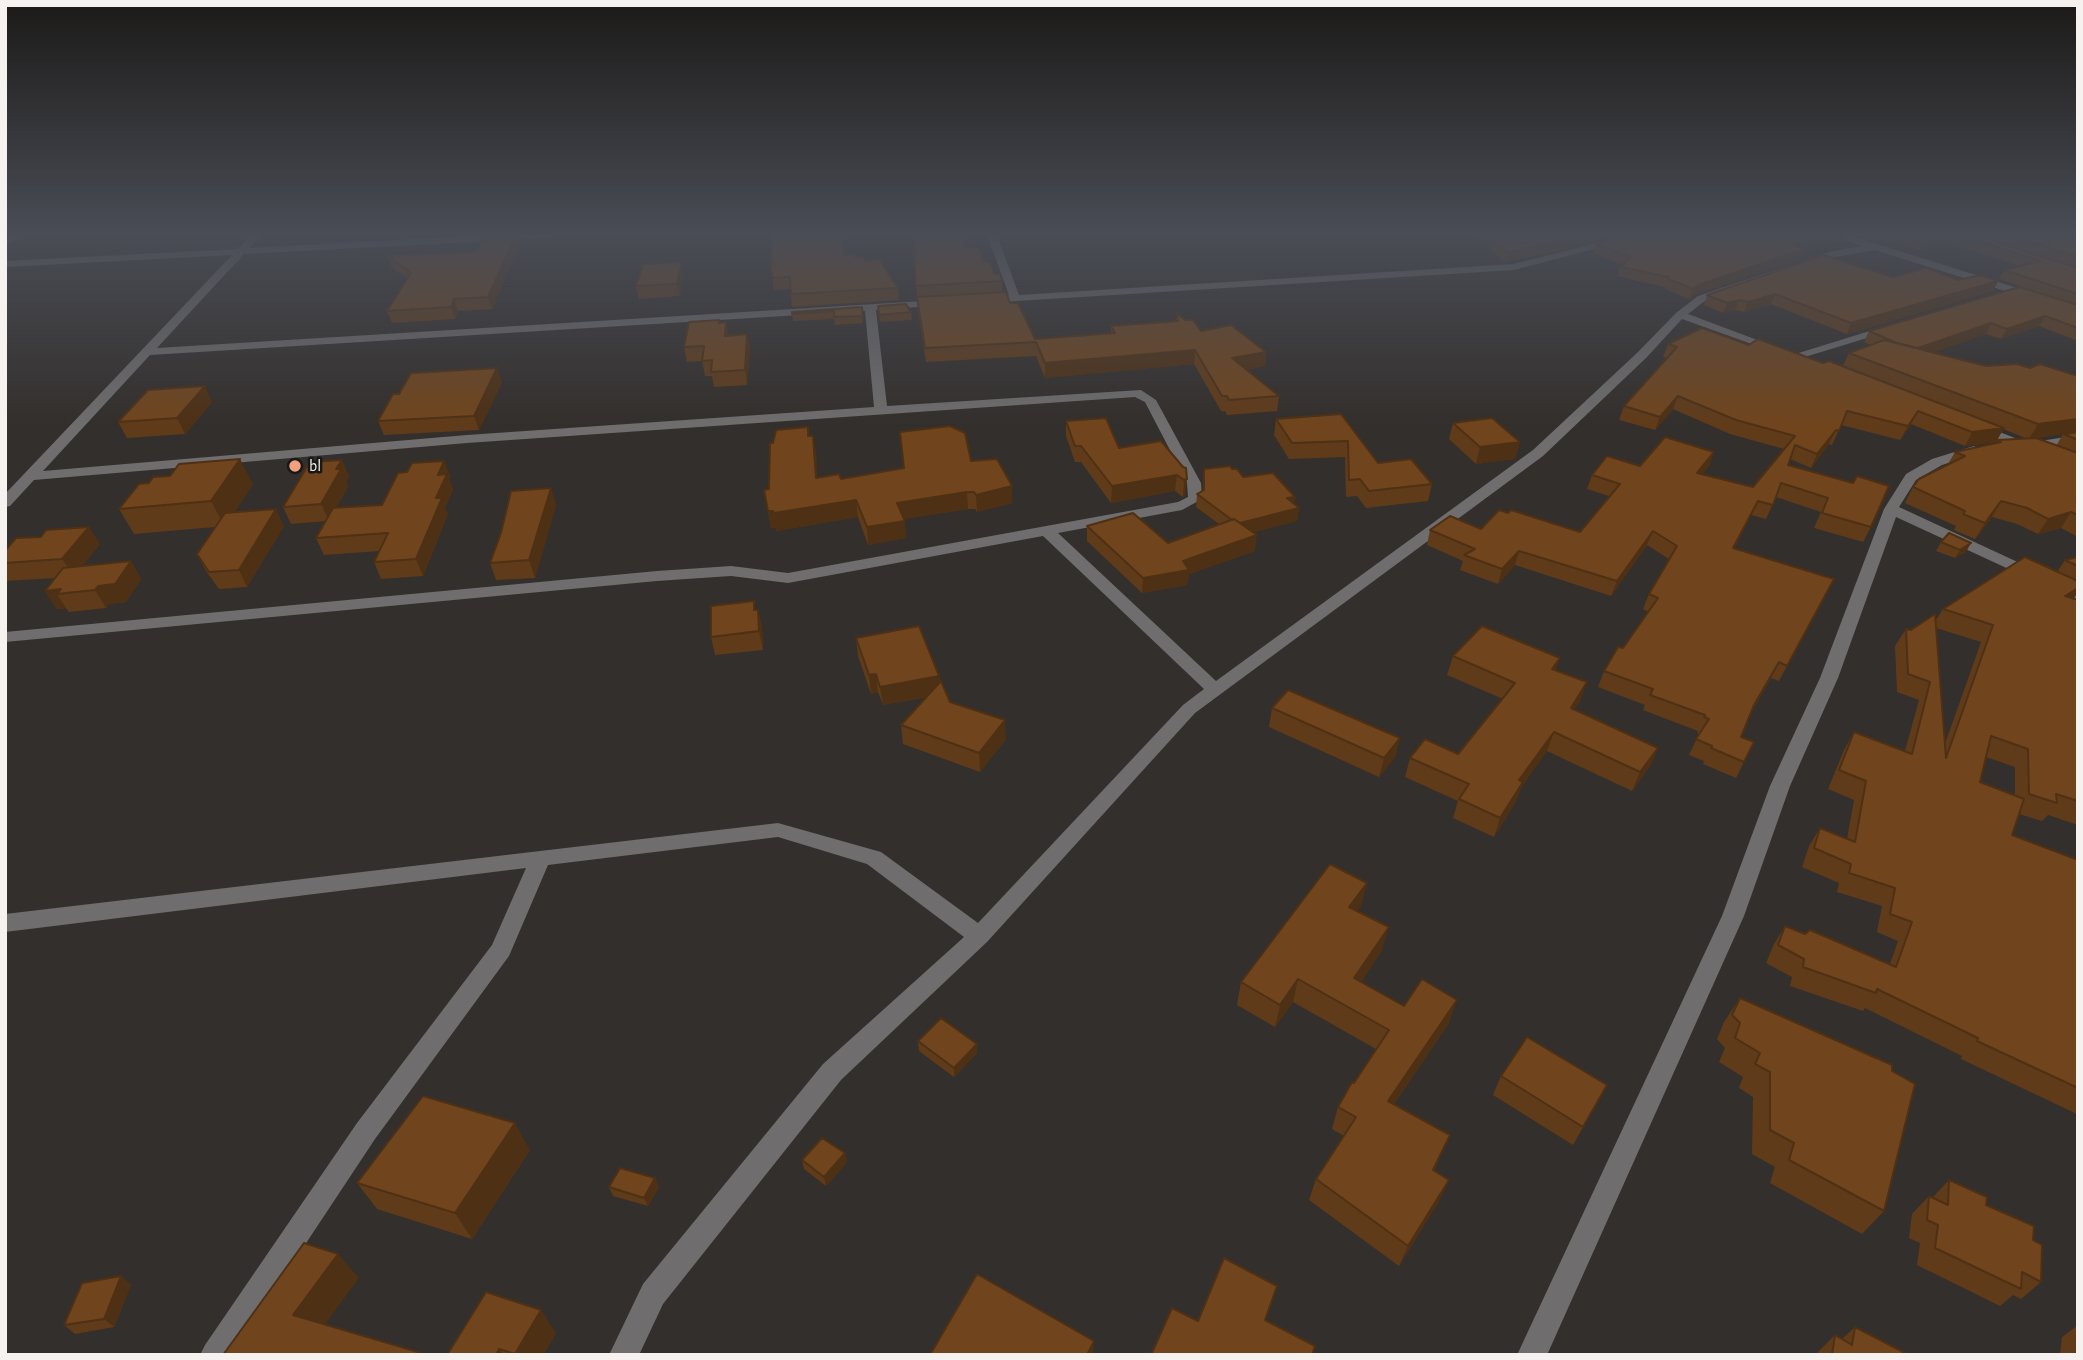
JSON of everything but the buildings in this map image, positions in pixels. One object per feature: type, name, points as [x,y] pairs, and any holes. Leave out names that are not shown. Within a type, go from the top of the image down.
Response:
[{"type":"street","points":[[5,503],[197,298]]},
{"type":"street","points":[[975,300],[1006,298]]},
{"type":"street","points":[[624,1355],[653,1294],[832,1072],[979,936],[1189,709],[1538,453],[1642,355],[1680,315],[1701,298]]},
{"type":"street","points":[[2042,298],[2078,311]]},
{"type":"street","points":[[147,352],[949,302]]},
{"type":"street","points":[[870,307],[881,410]]},
{"type":"street","points":[[1680,315],[1820,366]]},
{"type":"street","points":[[1795,356],[1899,325]]},
{"type":"street","points":[[5,637],[657,576],[732,571],[788,578],[1182,506],[1195,499],[1194,483],[1150,400],[1137,393],[467,439],[30,476]]},
{"type":"street","points":[[1962,422],[2052,457]]},
{"type":"street","points":[[1532,1355],[1733,916],[1780,786],[1829,678],[1891,509],[1912,477],[1937,462],[1976,449],[2026,447],[2078,439]]},
{"type":"street","points":[[1891,509],[2078,596]]},
{"type":"street","points":[[1047,531],[1215,690]]},
{"type":"street","points":[[5,923],[778,830],[874,858],[979,936]]},
{"type":"street","points":[[215,1355],[366,1131],[501,950],[540,860]]},
{"type":"place","name":"bl","points":[[295,466]]}]
